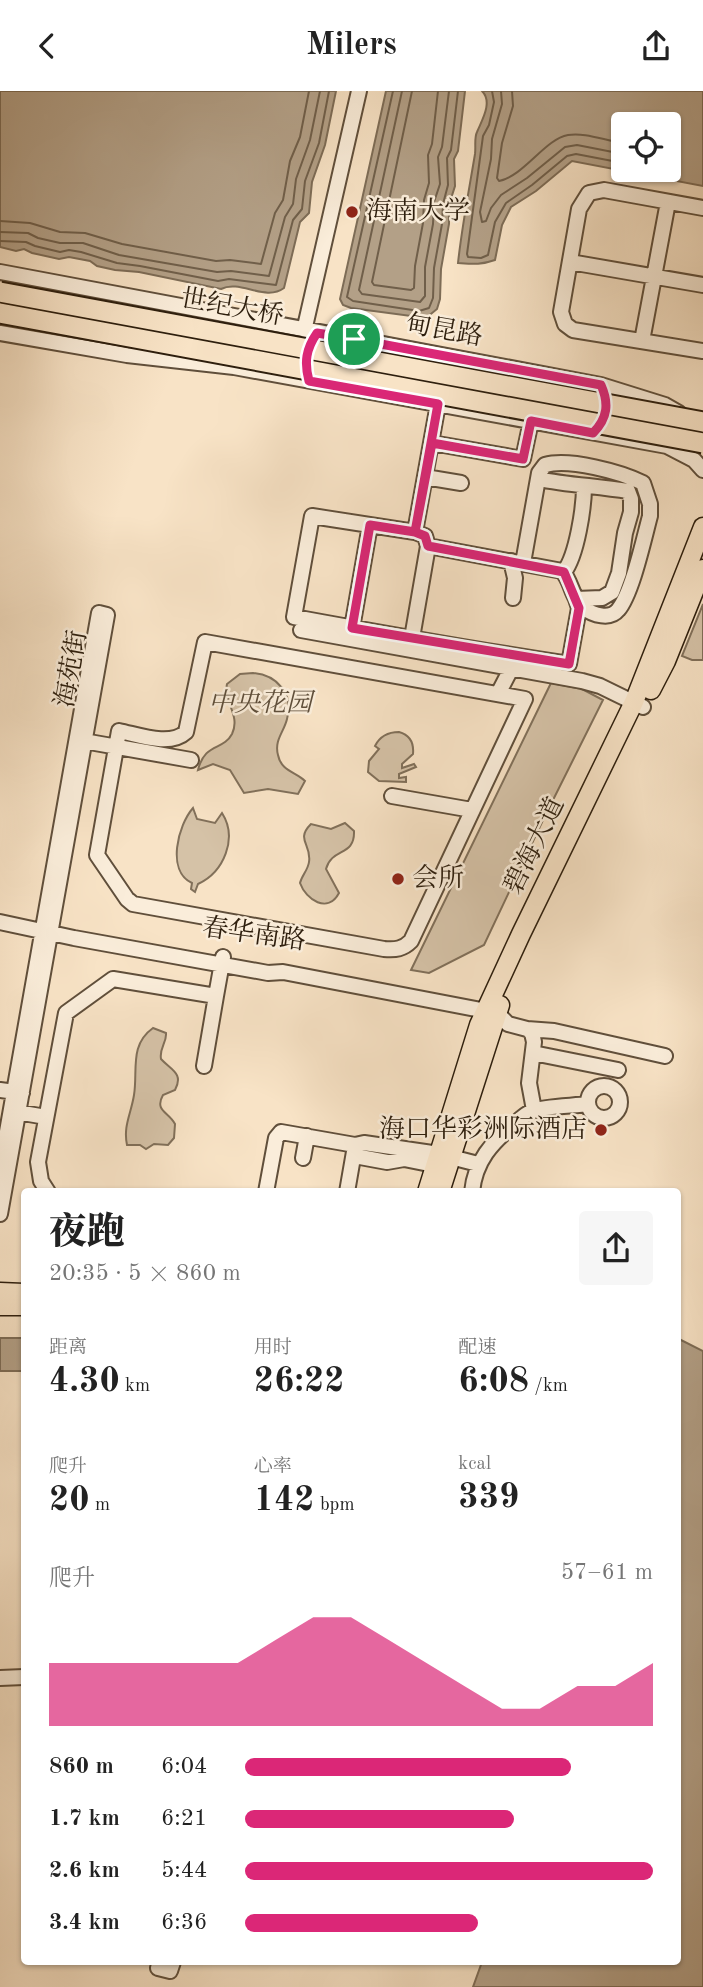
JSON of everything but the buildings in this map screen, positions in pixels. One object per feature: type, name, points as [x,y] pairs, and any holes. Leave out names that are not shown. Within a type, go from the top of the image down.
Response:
[{"type":"highway","name":"世纪大桥","points":[[0,292],[703,422]]},
{"type":"highway","name":"世纪大桥","points":[[0,313],[703,443]]},
{"type":"main road","name":"碧海大道","points":[[429,1188],[443,1161],[493,1008],[638,705],[703,527]]},
{"type":"main road","name":"碧海大道","points":[[638,705],[666,661],[703,569]]},
{"type":"main road","name":"碧海大道","points":[[440,1188],[443,1161]]},
{"type":"main road","points":[[0,1292],[21,1293]]},
{"type":"main road","points":[[0,1306],[21,1306]]},
{"type":"street","points":[[309,381],[305,363],[311,332],[310,294],[359,91]]},
{"type":"street","points":[[703,208],[604,190],[589,193],[579,209],[561,312],[568,328],[703,351]]},
{"type":"street","points":[[642,341],[668,202]]},
{"type":"street","points":[[570,262],[703,285]]},
{"type":"street","name":"甸昆路","points":[[0,272],[601,385],[666,405],[703,436]]},
{"type":"street","points":[[0,333],[127,355],[233,367],[667,446],[694,460],[703,470]]},
{"type":"street","points":[[593,433],[607,411],[606,395],[601,385]]},
{"type":"street","points":[[415,532],[438,404]]},
{"type":"street","points":[[432,443],[523,459],[531,421]]},
{"type":"street","points":[[513,598],[517,562],[541,468],[556,463],[608,471],[639,481],[645,486],[650,516],[630,582],[618,610],[613,614],[600,615],[585,609],[576,599]]},
{"type":"street","points":[[425,477],[461,483]]},
{"type":"street","points":[[538,479],[628,491],[631,499],[619,573],[612,592],[603,598],[576,599]]},
{"type":"street","points":[[564,572],[571,561],[584,486]]},
{"type":"street","points":[[412,638],[428,546],[425,536],[415,532],[312,516],[295,617],[352,628],[412,638],[569,664],[579,608],[564,572]]},
{"type":"street","points":[[352,628],[370,525]]},
{"type":"street","points":[[428,546],[564,572]]},
{"type":"street","name":"海苑街","points":[[0,1214],[15,1112],[12,1092],[47,927],[99,613],[107,615],[80,740]]},
{"type":"street","points":[[301,630],[512,667],[600,686],[638,705]]},
{"type":"street","points":[[205,642],[498,694],[525,699],[411,941],[401,949],[384,949],[133,904],[97,855],[119,731],[169,740],[186,732],[205,642]]},
{"type":"street","points":[[498,694],[512,667]]},
{"type":"street","points":[[80,740],[191,760]]},
{"type":"street","points":[[392,796],[472,810]]},
{"type":"street","name":"春华南路","points":[[0,913],[47,927]]},
{"type":"street","name":"春华南路","points":[[0,922],[47,927],[223,961],[286,964],[493,1008],[508,1024],[527,1029]]},
{"type":"street","points":[[204,1066],[223,961]]},
{"type":"street","points":[[45,1188],[38,1169],[66,1013],[113,979],[216,996]]},
{"type":"street","points":[[527,1029],[532,1034],[533,1053],[529,1083],[534,1110]]},
{"type":"street","points":[[527,1029],[554,1031],[665,1056]]},
{"type":"street","points":[[533,1053],[618,1070]]},
{"type":"street","points":[[473,1188],[478,1164],[500,1136],[534,1110],[588,1104]]},
{"type":"street","points":[[15,1112],[46,1117]]},
{"type":"street","name":"海苑街","points":[[0,1171],[15,1112]]},
{"type":"street","points":[[267,1188],[277,1135],[283,1132],[355,1145]]},
{"type":"street","points":[[303,1158],[307,1136]]},
{"type":"street","points":[[355,1145],[355,1152],[360,1157],[387,1162],[395,1155],[478,1164]]},
{"type":"street","points":[[348,1188],[355,1145]]},
{"type":"street","points":[[0,1680],[21,1677]]},
{"type":"street","points":[[0,1680],[21,1682]]},
{"type":"street","points":[[159,1965],[158,1968],[170,1972],[172,1965]]},
{"type":"green space","points":[[703,604],[703,660],[692,660],[682,656]]},
{"type":"green space","name":"中央花园","points":[[253,673],[276,682],[286,694],[289,710],[277,750],[282,765],[305,781],[298,794],[268,789],[244,793],[230,770],[213,764],[198,770],[205,755],[224,743],[232,734],[234,721],[227,697],[227,684],[240,674]]},
{"type":"green space","points":[[551,683],[582,689],[603,700],[484,945],[429,973],[411,970]]},
{"type":"green space","name":"中央花园","points":[[399,732],[409,737],[413,750],[402,768],[414,764],[416,767],[399,774],[399,778],[406,777],[406,782],[379,781],[368,772],[369,761],[379,749],[375,746],[385,735]]},
{"type":"green space","points":[[193,808],[197,819],[215,823],[222,813],[229,833],[226,853],[221,863],[207,879],[198,884],[195,892],[191,889],[192,883],[179,869],[177,858],[179,836]]},
{"type":"green space","points":[[345,823],[354,831],[351,845],[333,857],[326,869],[339,893],[329,903],[323,904],[307,895],[300,883],[309,862],[304,834],[311,824],[331,829]]},
{"type":"green space","points":[[153,1028],[166,1033],[161,1059],[175,1072],[178,1080],[175,1090],[163,1095],[160,1105],[175,1124],[174,1138],[168,1145],[154,1144],[146,1149],[140,1145],[127,1145],[126,1132],[134,1095],[137,1050],[145,1035]]},
{"type":"water","points":[[0,91],[336,91],[325,145],[312,182],[309,213],[300,222],[284,288],[269,293],[236,287],[221,289],[139,272],[115,270],[69,257],[59,259],[24,249],[16,251],[0,247]]},
{"type":"water","points":[[386,91],[465,91],[458,151],[454,159],[455,186],[449,205],[440,299],[437,309],[426,318],[351,308],[343,305],[340,299]]},
{"type":"water","points":[[482,91],[703,91],[703,186],[681,182],[681,112],[611,112],[611,168],[572,161],[536,191],[511,207],[502,225],[495,260],[473,264],[458,263],[476,137],[487,100]]},
{"type":"water","points":[[0,1338],[21,1338],[21,1371],[0,1371]]},
{"type":"water","points":[[681,1340],[703,1351],[703,1987],[473,1987],[481,1965],[681,1965]]},
{"type":"place","name":"海南大学","points":[[352,212]]},
{"type":"place","name":"会所","points":[[398,879]]},
{"type":"place","name":"海口华彩洲际酒店","points":[[601,1130]]},
{"type":"route","points":[[354,339],[317,333],[306,354],[309,381],[438,404],[415,532],[425,536],[428,546],[564,572],[579,608],[569,664],[352,628],[370,525],[415,532],[432,443],[523,459],[531,421],[593,433],[607,411],[606,395],[601,385],[354,339]]}]
